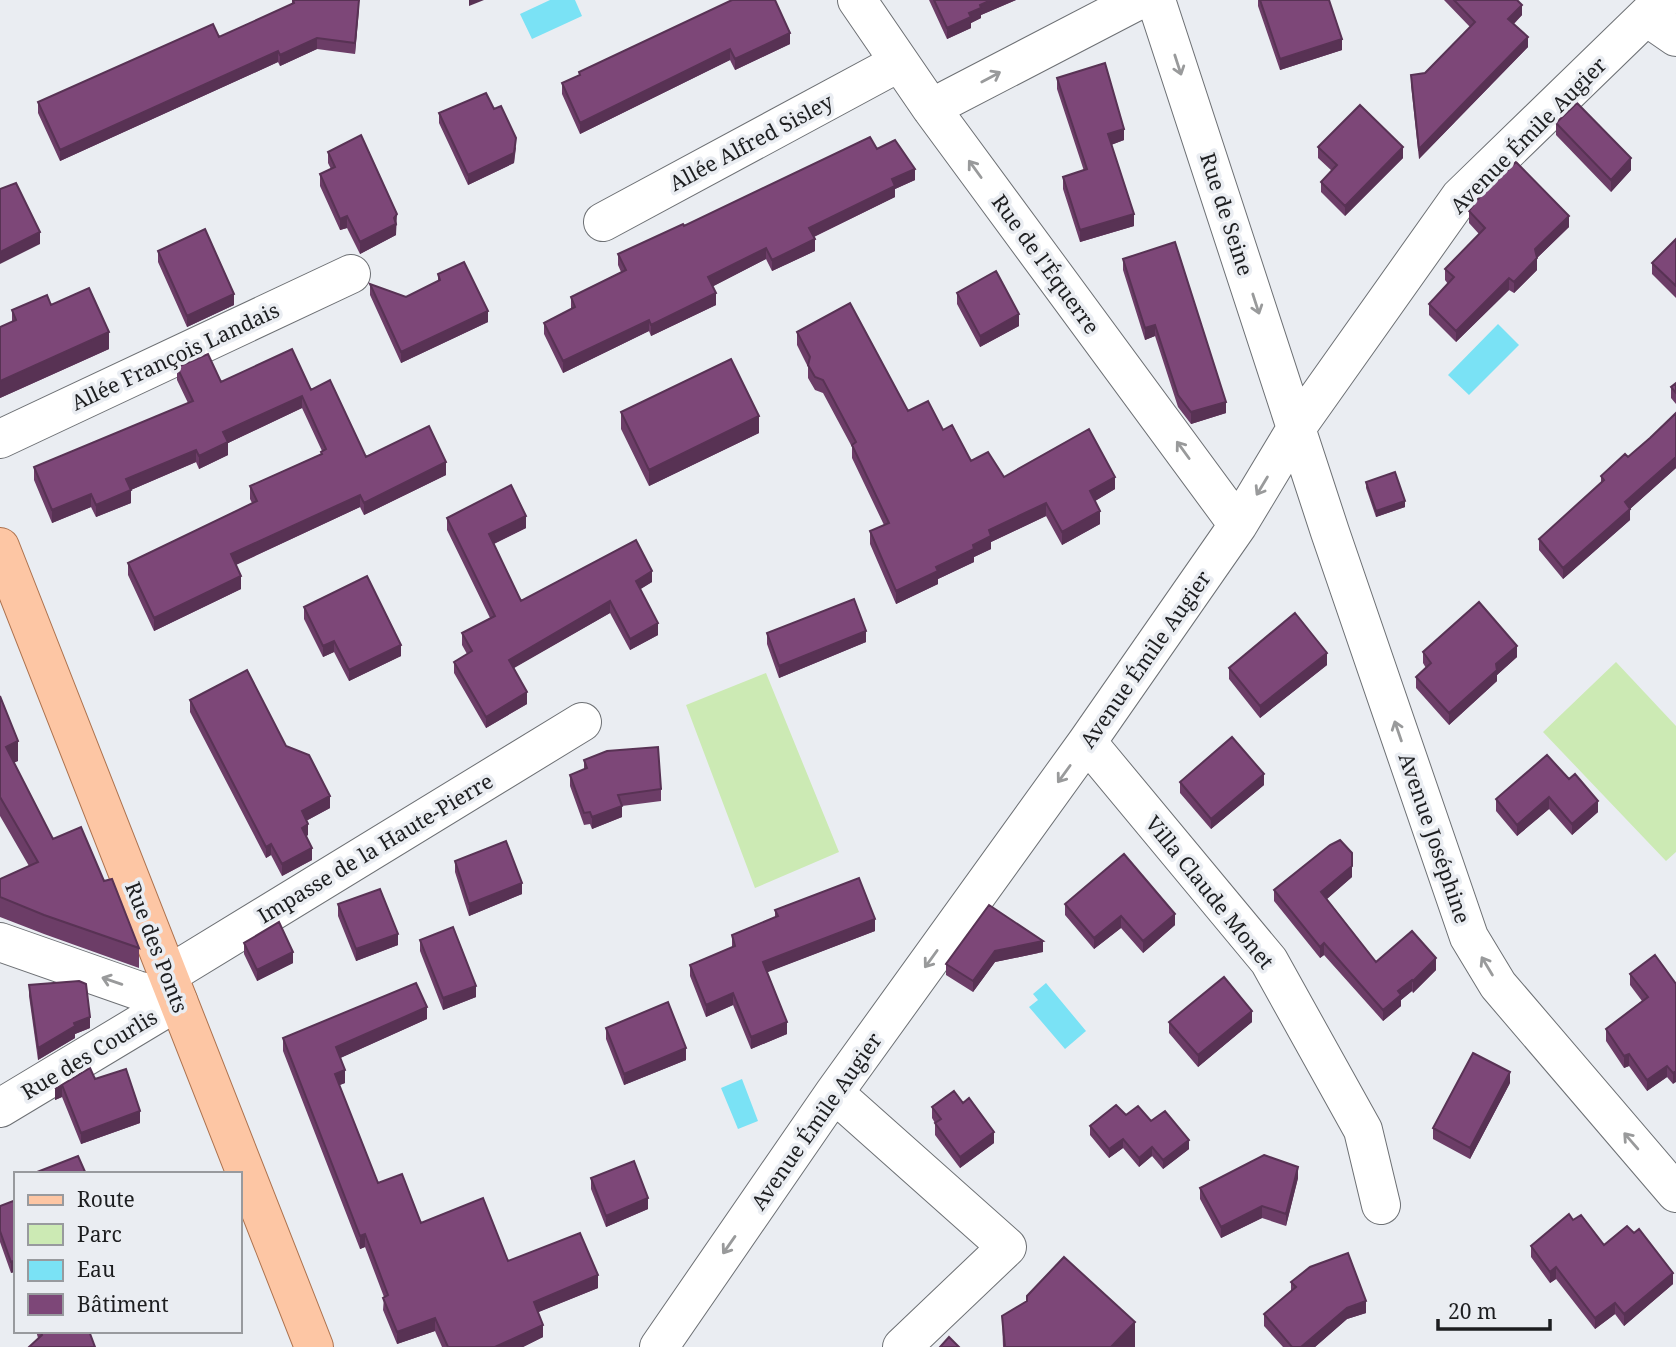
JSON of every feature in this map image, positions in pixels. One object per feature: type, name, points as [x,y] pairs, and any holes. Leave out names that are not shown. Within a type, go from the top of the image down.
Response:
[{"type":"main road","name":"Rue des Ponts","points":[[0,547],[314,1347]]},
{"type":"street","name":"Rue de l'Équerre","points":[[857,0],[898,63],[1238,525]]},
{"type":"street","points":[[931,108],[1139,0]]},
{"type":"street","name":"Rue de Seine","points":[[1156,0],[1297,427]]},
{"type":"street","name":"Avenue Émile Augier","points":[[659,1347],[834,1093],[1087,742],[1238,525],[1297,427],[1460,197],[1662,18]]},
{"type":"street","name":"Allée Alfred Sisley","points":[[603,222],[898,63]]},
{"type":"street","name":"Allée François Landais","points":[[0,439],[351,274]]},
{"type":"street","name":"Avenue Joséphine","points":[[1297,427],[1329,532],[1469,937],[1497,985],[1676,1193]]},
{"type":"street","name":"Impasse de la Haute-Pierre","points":[[173,988],[582,722]]},
{"type":"street","name":"Villa Claude Monet","points":[[1087,742],[1269,961],[1363,1130],[1381,1205]]},
{"type":"street","points":[[0,942],[137,989],[173,988]]},
{"type":"street","name":"Rue des Courlis","points":[[0,1108],[173,988]]},
{"type":"street","points":[[834,1093],[1007,1247],[902,1347]]},
{"type":"green space","points":[[1616,662],[1676,726],[1676,852],[1666,861],[1543,732]]},
{"type":"green space","points":[[766,673],[839,852],[755,888],[686,705]]},
{"type":"water","points":[[550,0],[575,0],[582,16],[532,39],[520,14]]},
{"type":"water","points":[[1498,324],[1519,345],[1469,395],[1448,375]]},
{"type":"water","points":[[1046,983],[1086,1031],[1065,1049],[1029,1007],[1038,1000],[1033,994]]},
{"type":"water","points":[[742,1079],[758,1121],[738,1129],[721,1088]]},
{"type":"building","points":[[293,0],[359,0],[355,43],[317,38],[280,55],[278,51],[60,150],[38,102],[213,24],[219,37],[294,3]]},
{"type":"building","points":[[732,0],[775,0],[790,33],[735,59],[730,49],[580,123],[562,83],[580,75],[579,72]]},
{"type":"building","points":[[934,0],[991,0],[969,13],[971,17],[947,28]]},
{"type":"building","points":[[1260,0],[1329,0],[1342,39],[1280,59]]},
{"type":"building","points":[[1454,0],[1517,0],[1522,5],[1508,19],[1528,37],[1419,149],[1411,75],[1425,73],[1475,22]]},
{"type":"building","points":[[1105,63],[1124,129],[1108,134],[1134,214],[1080,230],[1063,177],[1087,169],[1057,78]]},
{"type":"building","points":[[486,93],[494,109],[501,106],[516,138],[514,153],[468,175],[439,113]]},
{"type":"building","points":[[1577,103],[1631,158],[1611,180],[1556,123]]},
{"type":"building","points":[[1360,105],[1403,147],[1345,206],[1321,182],[1337,165],[1318,147]]},
{"type":"building","points":[[361,135],[397,214],[394,218],[396,224],[360,242],[347,216],[340,219],[320,174],[335,167],[328,152]]},
{"type":"building","points":[[870,137],[877,149],[895,140],[915,169],[892,179],[895,186],[809,228],[815,239],[772,260],[766,248],[708,277],[716,293],[651,325],[649,320],[563,361],[544,323],[575,307],[571,297],[626,270],[618,254],[683,224],[684,226]]},
{"type":"building","points":[[1516,162],[1569,216],[1535,249],[1537,258],[1514,282],[1509,278],[1456,331],[1429,304],[1454,277],[1445,269],[1485,228],[1469,211]]},
{"type":"building","points":[[16,183],[40,232],[0,252],[0,189]]},
{"type":"building","points":[[205,229],[234,294],[187,316],[158,251]]},
{"type":"building","points":[[1676,239],[1676,286],[1652,263]]},
{"type":"building","points":[[1175,242],[1226,402],[1191,412],[1178,395],[1155,325],[1145,328],[1123,259]]},
{"type":"building","points":[[464,262],[488,311],[401,352],[370,284],[406,297],[440,280],[438,274]]},
{"type":"building","points":[[996,271],[1019,314],[980,336],[957,293]]},
{"type":"building","points":[[89,288],[109,332],[0,381],[0,327],[16,320],[12,310],[47,295],[51,305]]},
{"type":"building","points":[[850,303],[908,411],[928,401],[943,430],[952,425],[971,461],[988,452],[1004,477],[1089,429],[1115,477],[1090,491],[1100,511],[1062,532],[1046,503],[989,530],[991,536],[973,545],[974,549],[936,567],[938,571],[896,591],[870,531],[889,523],[852,445],[856,442],[823,380],[815,377],[808,365],[810,357],[797,332]]},
{"type":"building","points":[[292,349],[311,390],[330,380],[366,457],[429,426],[446,462],[364,503],[360,495],[231,554],[241,576],[154,618],[128,563],[257,501],[250,486],[322,454],[326,449],[302,396],[223,432],[228,442],[199,456],[196,450],[126,479],[131,490],[96,505],[91,494],[52,510],[34,467],[193,401],[177,367],[208,354],[221,382]]},
{"type":"building","points":[[731,359],[759,416],[649,470],[621,412]]},
{"type":"building","points":[[1676,413],[1676,457],[1625,502],[1630,509],[1563,568],[1539,539],[1604,480],[1601,476],[1625,454],[1628,457]]},
{"type":"building","points":[[1395,472],[1405,501],[1376,511],[1366,482]]},
{"type":"building","points":[[511,485],[526,516],[489,534],[521,601],[636,540],[652,571],[636,581],[658,623],[630,639],[610,601],[509,660],[527,692],[486,717],[454,662],[472,651],[462,633],[495,616],[447,518]]},
{"type":"building","points":[[367,576],[401,645],[349,670],[334,641],[323,646],[304,607]]},
{"type":"building","points":[[854,599],[866,631],[779,666],[767,633]]},
{"type":"building","points":[[1479,602],[1517,646],[1496,664],[1497,670],[1449,713],[1416,677],[1431,663],[1423,652]]},
{"type":"building","points":[[1295,613],[1327,653],[1260,706],[1229,668]]},
{"type":"building","points":[[247,670],[286,746],[309,755],[330,796],[302,811],[308,824],[302,828],[312,848],[282,864],[271,844],[266,847],[190,700]]},
{"type":"building","points":[[0,696],[18,741],[6,747],[53,839],[81,827],[104,881],[112,879],[139,948],[0,897],[0,879],[38,862],[0,797]]},
{"type":"building","points":[[1232,737],[1264,774],[1211,819],[1180,782]]},
{"type":"building","points":[[658,747],[661,789],[618,795],[622,806],[592,817],[590,812],[584,813],[570,775],[587,768],[584,760],[607,751]]},
{"type":"building","points":[[1547,755],[1569,779],[1575,774],[1598,801],[1572,824],[1549,797],[1517,825],[1496,799]]},
{"type":"building","points":[[1340,840],[1352,853],[1352,866],[1321,892],[1376,962],[1412,931],[1436,958],[1413,981],[1398,991],[1401,995],[1383,1010],[1324,943],[1320,947],[1274,890]]},
{"type":"building","points":[[506,841],[522,883],[469,904],[455,861]]},
{"type":"building","points":[[1124,854],[1175,914],[1143,941],[1121,916],[1094,938],[1065,904]]},
{"type":"building","points":[[859,878],[875,919],[763,962],[787,1022],[751,1037],[733,993],[706,1005],[690,965],[735,946],[732,935],[778,916],[775,910]]},
{"type":"building","points":[[380,889],[398,934],[356,949],[338,904]]},
{"type":"building","points":[[989,905],[1043,941],[995,951],[973,981],[946,964]]},
{"type":"building","points":[[279,922],[293,952],[257,970],[244,943]]},
{"type":"building","points":[[453,927],[476,986],[443,998],[420,940]]},
{"type":"building","points":[[1655,955],[1676,984],[1676,1071],[1673,1073],[1667,1066],[1647,1080],[1629,1054],[1624,1056],[1606,1029],[1648,997],[1630,974]]},
{"type":"building","points":[[1224,977],[1252,1011],[1198,1055],[1169,1022]]},
{"type":"building","points":[[79,981],[86,984],[90,1017],[74,1023],[75,1026],[38,1048],[29,985]]},
{"type":"building","points":[[416,983],[427,1007],[336,1047],[345,1070],[335,1074],[378,1183],[402,1174],[421,1223],[483,1198],[508,1261],[580,1233],[598,1275],[534,1302],[543,1325],[495,1347],[448,1347],[435,1318],[397,1332],[383,1298],[388,1295],[365,1234],[360,1236],[283,1038]]},
{"type":"building","points":[[668,1002],[686,1048],[624,1074],[606,1028]]},
{"type":"building","points":[[1473,1053],[1510,1072],[1470,1148],[1433,1128]]},
{"type":"building","points":[[90,1068],[95,1079],[126,1069],[140,1111],[81,1133],[62,1085],[55,1089]]},
{"type":"building","points":[[954,1091],[963,1103],[969,1098],[994,1132],[960,1157],[935,1123],[941,1119],[932,1107]]},
{"type":"building","points":[[1116,1105],[1126,1115],[1138,1106],[1151,1121],[1165,1111],[1189,1140],[1163,1160],[1152,1147],[1139,1158],[1123,1139],[1109,1149],[1090,1126]]},
{"type":"building","points":[[1264,1155],[1298,1167],[1286,1214],[1262,1206],[1221,1227],[1200,1188]]},
{"type":"building","points":[[78,1156],[85,1172],[37,1172]]},
{"type":"building","points":[[634,1161],[648,1198],[606,1216],[591,1178]]},
{"type":"building","points":[[14,1201],[14,1261],[11,1262],[0,1231],[0,1206]]},
{"type":"building","points":[[1569,1214],[1573,1220],[1581,1215],[1604,1245],[1627,1226],[1634,1233],[1639,1229],[1673,1273],[1624,1314],[1615,1303],[1595,1318],[1556,1267],[1550,1272],[1531,1246]]},
{"type":"building","points":[[1348,1253],[1366,1301],[1347,1308],[1301,1347],[1292,1347],[1264,1314],[1296,1287],[1291,1282],[1310,1267]]},
{"type":"building","points":[[1064,1257],[1135,1322],[1111,1347],[1005,1347],[1002,1316],[1027,1301],[1027,1296]]},
{"type":"building","points":[[41,1333],[90,1333],[95,1347],[29,1347]]},
{"type":"building","points":[[949,1337],[959,1347],[940,1347]]}]
